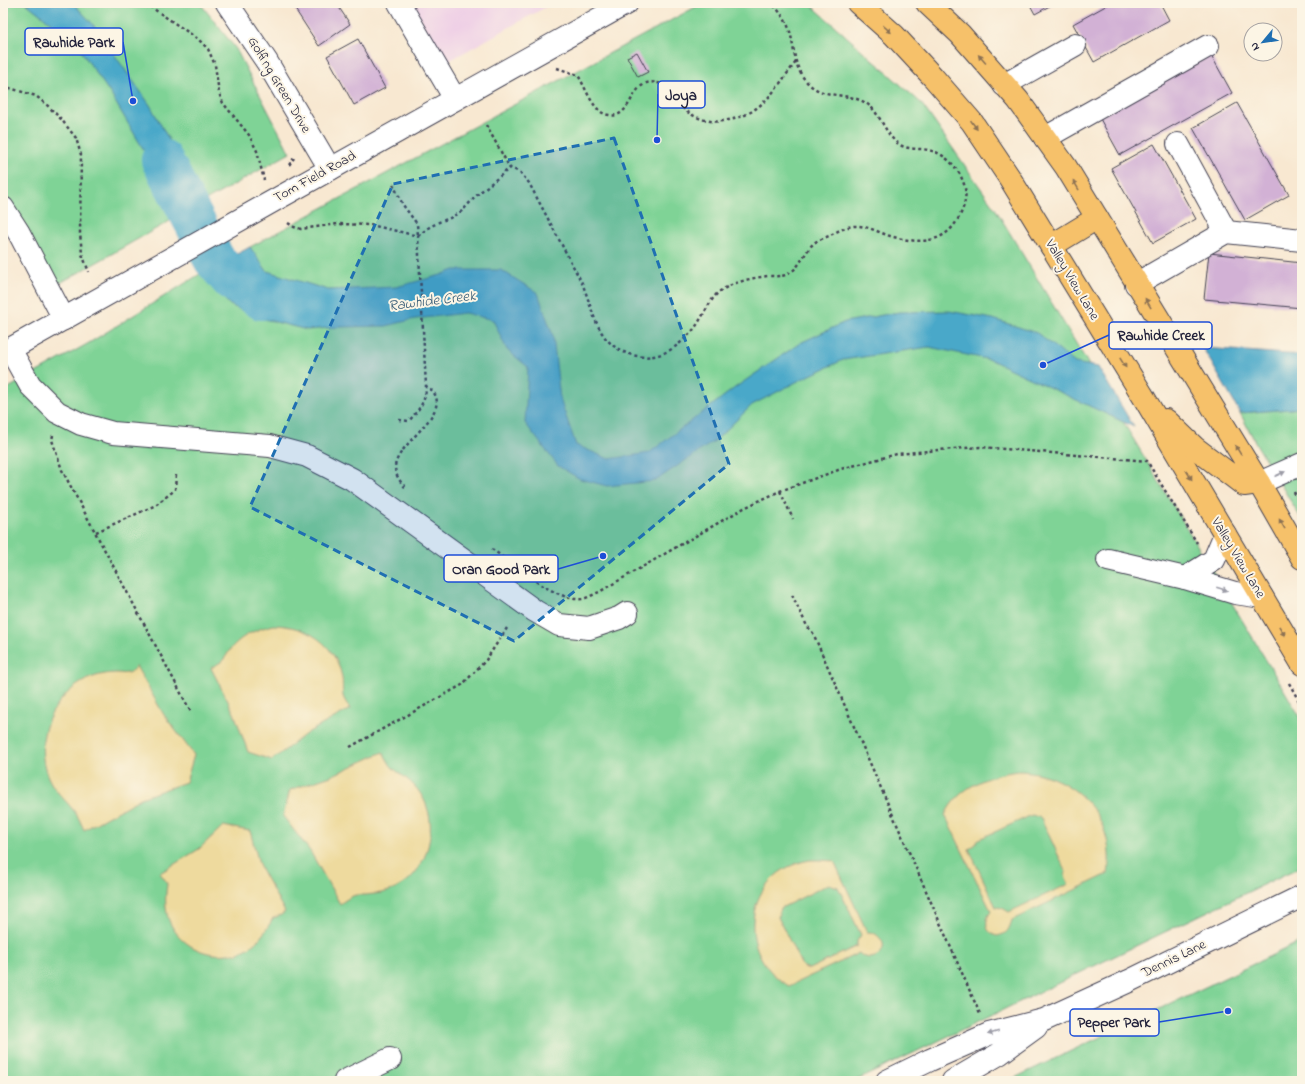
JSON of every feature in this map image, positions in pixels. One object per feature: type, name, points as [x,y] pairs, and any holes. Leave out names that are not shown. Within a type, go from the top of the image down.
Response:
[{"type":"main road","name":"Valley View Lane","points":[[858,3],[894,35],[934,77],[972,122],[1009,177],[1143,396],[1302,664]]},
{"type":"main road","points":[[927,3],[960,34],[1018,100],[1066,167],[1136,284],[1259,483],[1302,558]]},
{"type":"main road","points":[[1051,246],[1097,218]]},
{"type":"main road","points":[[1143,396],[1194,447],[1244,485],[1259,483]]},
{"type":"street","name":"Golfing Green Drive","points":[[226,3],[267,62],[330,169]]},
{"type":"street","points":[[399,3],[455,99]]},
{"type":"street","name":"Tom Field Road","points":[[7,351],[627,3]]},
{"type":"street","points":[[1004,85],[1075,45]]},
{"type":"street","points":[[1044,138],[1208,46]]},
{"type":"street","points":[[1178,144],[1226,232]]},
{"type":"street","points":[[3,208],[19,233],[64,319]]},
{"type":"street","points":[[1136,284],[1226,232],[1302,240]]},
{"type":"street","points":[[7,351],[30,385],[58,412],[81,424],[113,433],[270,446],[307,456],[352,479],[535,611],[559,624],[589,628],[619,618],[627,613]]},
{"type":"street","points":[[1259,483],[1302,464]]},
{"type":"street","points":[[1185,578],[1214,560],[1225,534]]},
{"type":"street","points":[[1108,560],[1185,578],[1235,593],[1262,597]]},
{"type":"street","name":"Dennis Lane","points":[[887,1081],[989,1034],[1044,1020],[1129,981],[1302,896]]},
{"type":"street","name":"Dennis Lane","points":[[953,1081],[999,1054],[1044,1020]]},
{"type":"street","points":[[345,1081],[390,1059]]},
{"type":"path","points":[[145,3],[198,39],[208,49],[215,65],[219,93],[223,103],[248,135],[257,152],[264,180]]},
{"type":"path","points":[[486,125],[510,168],[520,172],[529,182],[581,281],[595,320],[603,335],[613,346],[628,354],[642,357],[658,356],[668,352],[693,330],[716,294],[730,285],[748,280],[788,274],[794,270],[814,243],[839,231],[857,225],[890,236],[920,242],[938,238],[954,226],[963,209],[965,190],[958,171],[944,156],[929,150],[911,149],[901,145],[893,138],[878,116],[866,103],[853,98],[830,95],[811,86],[802,75],[796,62],[788,25],[778,9],[771,3]]},
{"type":"path","points":[[544,50],[554,68],[578,75],[596,107],[603,114],[612,116],[621,114],[637,90],[650,82],[663,84],[684,109],[697,118],[716,122],[734,120],[753,111],[767,99],[783,81],[796,62]]},
{"type":"path","points":[[3,86],[36,96],[62,119],[76,138],[80,155],[80,232],[82,254],[89,272]]},
{"type":"path","points":[[418,236],[428,228],[462,211],[479,193],[510,168]]},
{"type":"path","points":[[393,184],[403,205],[417,224],[426,386],[424,402],[409,421],[399,420]]},
{"type":"path","points":[[288,223],[301,229],[338,224],[371,225],[418,236]]},
{"type":"path","points":[[410,492],[400,482],[395,467],[398,456],[434,413],[437,402],[436,395],[432,389],[426,386]]},
{"type":"path","points":[[58,412],[52,440],[62,470],[191,712]]},
{"type":"path","points":[[487,546],[551,591],[565,597],[582,599],[599,592],[744,508],[780,491],[840,469],[897,454],[980,447],[1147,461],[1199,546]]},
{"type":"path","points":[[96,532],[154,506],[175,490],[176,474]]},
{"type":"path","points":[[780,491],[793,519]]},
{"type":"path","points":[[792,595],[807,626],[816,640],[989,1034]]},
{"type":"path","points":[[350,747],[462,685],[486,660],[506,628]]},
{"type":"highlighted area","points":[[614,138],[729,464],[514,641],[250,507],[393,184]]},
{"type":"shaded area","points":[[411,3],[553,3],[445,63]]},
{"type":"green space","points":[[3,3],[200,3],[236,49],[290,153],[55,286],[3,199]]},
{"type":"green space","points":[[703,3],[809,3],[921,103],[996,210],[1302,720],[1302,866],[855,1081],[3,1081],[3,391],[89,343],[200,274]]},
{"type":"green space","points":[[1302,408],[1302,520],[1258,447],[1240,413]]},
{"type":"green space","points":[[1302,941],[1302,1081],[1008,1081]]},
{"type":"sand","points":[[274,625],[286,626],[308,633],[326,646],[338,665],[342,677],[343,696],[350,709],[307,733],[272,760],[248,752],[234,713],[211,668],[220,663],[233,646],[243,637]]},
{"type":"sand","points":[[136,666],[164,715],[194,755],[186,782],[141,798],[84,830],[71,807],[56,791],[48,777],[42,748],[48,720],[55,707],[64,696],[88,679],[98,675],[110,673],[128,673]]},
{"type":"sand","points":[[383,752],[393,768],[411,782],[417,789],[426,805],[430,818],[428,846],[423,860],[407,882],[395,889],[377,894],[356,895],[340,904],[310,851],[283,816],[290,790],[331,776]]},
{"type":"sand","points":[[1019,771],[1039,774],[1057,780],[1073,789],[1087,802],[1098,817],[1105,834],[1109,853],[1108,874],[1012,920],[1008,931],[997,936],[988,929],[987,919],[991,911],[945,815],[951,805],[966,790],[986,779]],"holes":[[[1032,815],[1041,818],[1066,872],[1065,876],[1069,884],[1009,912],[1002,908],[996,907],[969,849],[976,844],[979,839]]]},
{"type":"sand","points":[[223,826],[250,831],[260,867],[285,912],[273,918],[263,934],[255,943],[246,949],[232,954],[210,954],[194,948],[180,938],[170,923],[166,900],[167,884],[160,873],[199,849]]},
{"type":"sand","points":[[810,860],[834,861],[867,932],[879,937],[882,942],[883,947],[879,955],[869,958],[864,957],[859,953],[789,986],[771,972],[759,954],[754,935],[754,915],[760,896],[771,880],[788,867]],"holes":[[[829,884],[838,887],[861,935],[857,941],[857,946],[809,969],[802,966],[778,917],[781,908]]]},
{"type":"water","points":[[26,3],[73,3],[92,23],[150,105],[203,202],[174,219],[151,162],[110,93],[79,48]]},
{"type":"water","name":"Rawhide Creek","points":[[250,247],[267,271],[328,290],[396,287],[454,270],[501,270],[538,293],[553,336],[560,399],[576,445],[609,459],[649,453],[736,387],[800,343],[845,322],[899,312],[949,311],[993,319],[1037,333],[1075,363],[1098,367],[1134,427],[991,360],[929,347],[843,360],[752,405],[716,440],[655,481],[607,486],[580,479],[558,466],[525,423],[528,367],[507,350],[493,320],[465,313],[415,319],[386,326],[340,327],[307,330],[256,317],[230,305],[200,274]]},
{"type":"water","points":[[1203,348],[1302,355],[1302,408],[1240,413]]},
{"type":"building","points":[[291,3],[336,3],[350,24],[319,46]]},
{"type":"building","points":[[1029,3],[1055,3],[1035,14]]},
{"type":"building","points":[[1111,3],[1160,3],[1169,20],[1094,62],[1073,24]]},
{"type":"building","points":[[358,39],[385,88],[354,105],[327,56]]},
{"type":"building","points":[[637,52],[648,72],[638,77],[627,57]]},
{"type":"building","points":[[1211,55],[1232,93],[1120,155],[1099,117]]},
{"type":"building","points":[[1237,103],[1289,195],[1245,220],[1193,128]]},
{"type":"building","points":[[1154,144],[1196,219],[1153,243],[1111,168]]},
{"type":"building","points":[[1209,253],[1302,263],[1302,308],[1204,299]]},
{"type":"waterway","name":"Rawhide Creek","points":[[162,160],[214,259],[231,279],[262,299]]},
{"type":"place","name":"Rawhide Park","points":[[133,101]]},
{"type":"place","name":"Joya","points":[[657,140]]},
{"type":"place","name":"Rawhide Creek","points":[[1043,365]]},
{"type":"place","name":"Oran Good Park","points":[[603,556]]},
{"type":"place","name":"Pepper Park","points":[[1228,1011]]}]
